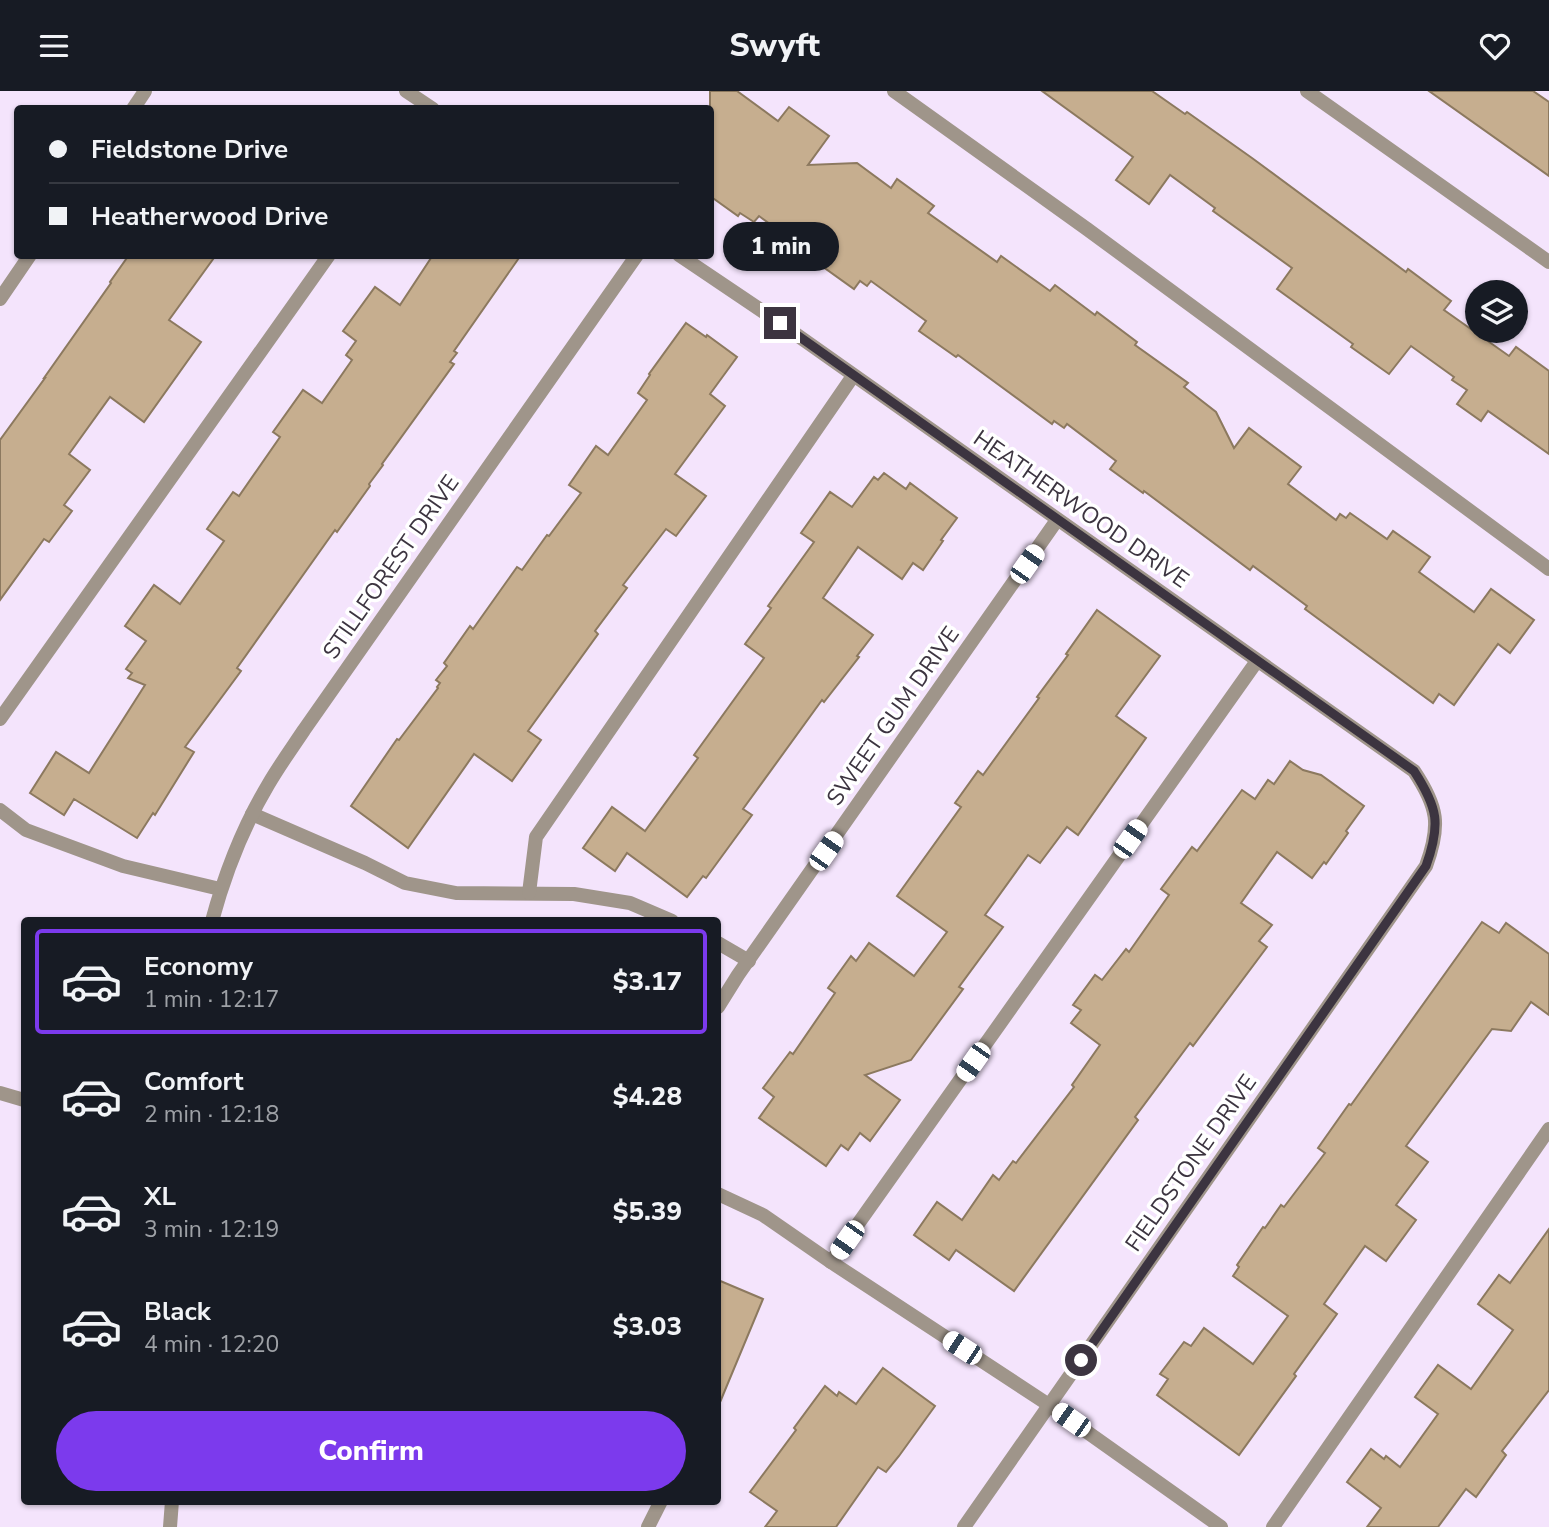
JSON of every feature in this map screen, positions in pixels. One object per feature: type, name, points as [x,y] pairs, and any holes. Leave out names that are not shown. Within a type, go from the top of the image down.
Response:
[{"type":"street","points":[[894,91],[1087,229],[1549,569]]},
{"type":"street","points":[[1307,91],[1549,262]]},
{"type":"street","points":[[410,92],[428,105]]},
{"type":"street","points":[[0,299],[27,259]]},
{"type":"street","points":[[0,719],[326,259]]},
{"type":"street","name":"STILLFOREST DRIVE","points":[[213,917],[234,853],[269,783],[634,259]]},
{"type":"street","name":"HEATHERWOOD DRIVE","points":[[685,259],[1414,771],[1428,792],[1436,817]]},
{"type":"street","points":[[529,893],[536,837],[853,376]]},
{"type":"street","name":"SWEET GUM DRIVE","points":[[721,1002],[1058,520]]},
{"type":"street","points":[[831,1262],[1256,661]]},
{"type":"street","points":[[0,810],[26,830],[123,866],[220,890]]},
{"type":"street","points":[[252,814],[405,883],[456,893],[574,894],[630,903],[663,917]]},
{"type":"street","name":"FIELDSTONE DRIVE","points":[[964,1527],[1426,866],[1434,842],[1436,817]]},
{"type":"street","points":[[721,945],[748,961]]},
{"type":"street","points":[[0,1093],[21,1099]]},
{"type":"street","points":[[1273,1527],[1549,1129]]},
{"type":"street","points":[[721,1195],[763,1215],[1049,1405],[1221,1527]]},
{"type":"street","points":[[170,1527],[172,1505]]},
{"type":"street","points":[[648,1527],[659,1505]]},
{"type":"building","points":[[710,91],[737,91],[778,121],[789,107],[829,136],[808,165],[857,163],[891,188],[897,179],[934,206],[928,213],[997,262],[1001,256],[1050,291],[1055,285],[1137,342],[1135,345],[1188,383],[1184,387],[1216,412],[1234,448],[1249,428],[1301,467],[1288,484],[1336,520],[1340,514],[1346,518],[1350,513],[1387,539],[1393,531],[1430,557],[1419,572],[1474,612],[1491,589],[1534,620],[1510,653],[1498,644],[1454,705],[1439,694],[1433,703],[1305,609],[1307,606],[1253,566],[1250,570],[1110,469],[1116,461],[1067,424],[1064,428],[1054,421],[1052,424],[958,355],[956,357],[919,331],[926,321],[871,281],[867,286],[860,281],[854,289],[805,254],[807,251],[759,216],[754,222],[740,213],[738,216],[714,199],[714,105],[710,105]]},
{"type":"building","points":[[1042,91],[1152,91],[1252,158],[1406,272],[1408,269],[1451,301],[1444,310],[1465,325],[1465,343],[1491,343],[1509,356],[1516,347],[1549,371],[1549,454],[1488,411],[1481,421],[1457,404],[1467,390],[1452,380],[1454,377],[1411,346],[1389,374],[1351,347],[1353,344],[1277,289],[1292,268],[1213,211],[1215,208],[1170,175],[1149,204],[1116,180],[1133,157]]},
{"type":"building","points":[[1429,91],[1533,91],[1549,102],[1549,176]]},
{"type":"building","points":[[126,259],[213,259],[169,320],[201,342],[144,422],[110,397],[69,454],[90,470],[64,505],[72,511],[49,542],[44,539],[0,600],[0,440]]},
{"type":"building","points":[[430,259],[518,259],[454,351],[457,353],[450,362],[454,364],[382,464],[370,486],[337,532],[335,530],[237,668],[241,671],[185,747],[194,752],[155,815],[153,813],[137,838],[74,799],[64,815],[30,793],[56,752],[89,773],[145,685],[128,678],[132,673],[126,669],[146,641],[125,626],[154,585],[180,604],[224,541],[207,529],[233,492],[239,496],[280,437],[273,432],[303,390],[322,403],[352,360],[346,355],[356,341],[343,331],[375,287],[400,305]]},
{"type":"building","points":[[686,323],[737,357],[710,394],[725,406],[675,474],[706,496],[676,536],[666,529],[623,585],[627,588],[595,631],[598,634],[528,731],[541,740],[512,781],[474,754],[408,848],[351,806],[397,739],[399,740],[438,688],[440,683],[436,680],[447,666],[444,663],[470,626],[473,629],[517,567],[522,570],[581,493],[569,485],[596,446],[608,455],[647,400],[638,393]]},
{"type":"building","points":[[884,473],[906,489],[910,483],[957,518],[923,570],[913,563],[902,579],[858,547],[823,598],[873,635],[743,809],[752,815],[706,878],[703,876],[687,897],[627,853],[615,871],[583,848],[612,807],[645,831],[698,758],[694,755],[764,658],[745,644],[771,608],[768,606],[814,542],[801,533],[830,492],[852,507],[874,477],[878,480]]},
{"type":"building","points":[[1097,610],[1160,656],[1116,716],[1146,738],[1078,835],[1067,827],[1040,863],[1028,855],[985,915],[1003,927],[959,987],[963,989],[911,1060],[865,1075],[900,1100],[870,1141],[860,1133],[848,1150],[841,1145],[826,1166],[759,1118],[774,1097],[763,1088],[790,1052],[793,1054],[835,993],[828,988],[851,956],[856,961],[869,943],[914,976],[947,932],[897,896],[961,807],[955,803],[978,771],[983,775],[1039,698],[1037,697]]},
{"type":"building","points":[[1290,761],[1303,770],[1321,775],[1364,806],[1326,864],[1324,862],[1312,878],[1277,852],[1241,903],[1272,925],[1259,941],[1267,947],[1193,1046],[1190,1043],[1135,1117],[1138,1120],[1014,1291],[956,1250],[949,1260],[914,1235],[937,1202],[962,1220],[993,1175],[999,1180],[1013,1161],[1016,1163],[1074,1087],[1072,1085],[1100,1045],[1071,1023],[1081,1010],[1073,1005],[1095,975],[1102,980],[1126,949],[1129,952],[1169,895],[1161,889],[1192,847],[1197,851],[1242,790],[1255,799],[1268,780],[1274,784]]},
{"type":"building","points":[[1482,922],[1499,933],[1506,923],[1549,954],[1549,1015],[1531,1002],[1511,1031],[1492,1029],[1406,1146],[1428,1162],[1396,1205],[1416,1220],[1386,1261],[1365,1246],[1324,1304],[1337,1314],[1239,1455],[1157,1395],[1168,1379],[1160,1374],[1184,1342],[1191,1346],[1204,1328],[1253,1364],[1288,1316],[1233,1276],[1239,1267],[1237,1265],[1263,1227],[1265,1228],[1281,1205],[1284,1207],[1325,1153],[1318,1148]]},
{"type":"building","points":[[1549,1229],[1549,1390],[1502,1451],[1506,1455],[1476,1497],[1466,1489],[1438,1527],[1367,1527],[1381,1508],[1347,1482],[1371,1449],[1400,1467],[1438,1414],[1415,1397],[1438,1365],[1471,1389],[1513,1330],[1478,1304],[1499,1275],[1510,1283]]},
{"type":"building","points":[[721,1281],[763,1299],[721,1400]]},
{"type":"building","points":[[883,1368],[935,1406],[899,1456],[886,1472],[878,1467],[836,1527],[765,1527],[777,1511],[750,1492],[825,1386],[837,1396],[839,1392],[856,1404]]},
{"type":"route","points":[[780,323],[1414,771],[1428,792],[1436,817],[1434,842],[1426,866],[1081,1360]]}]
